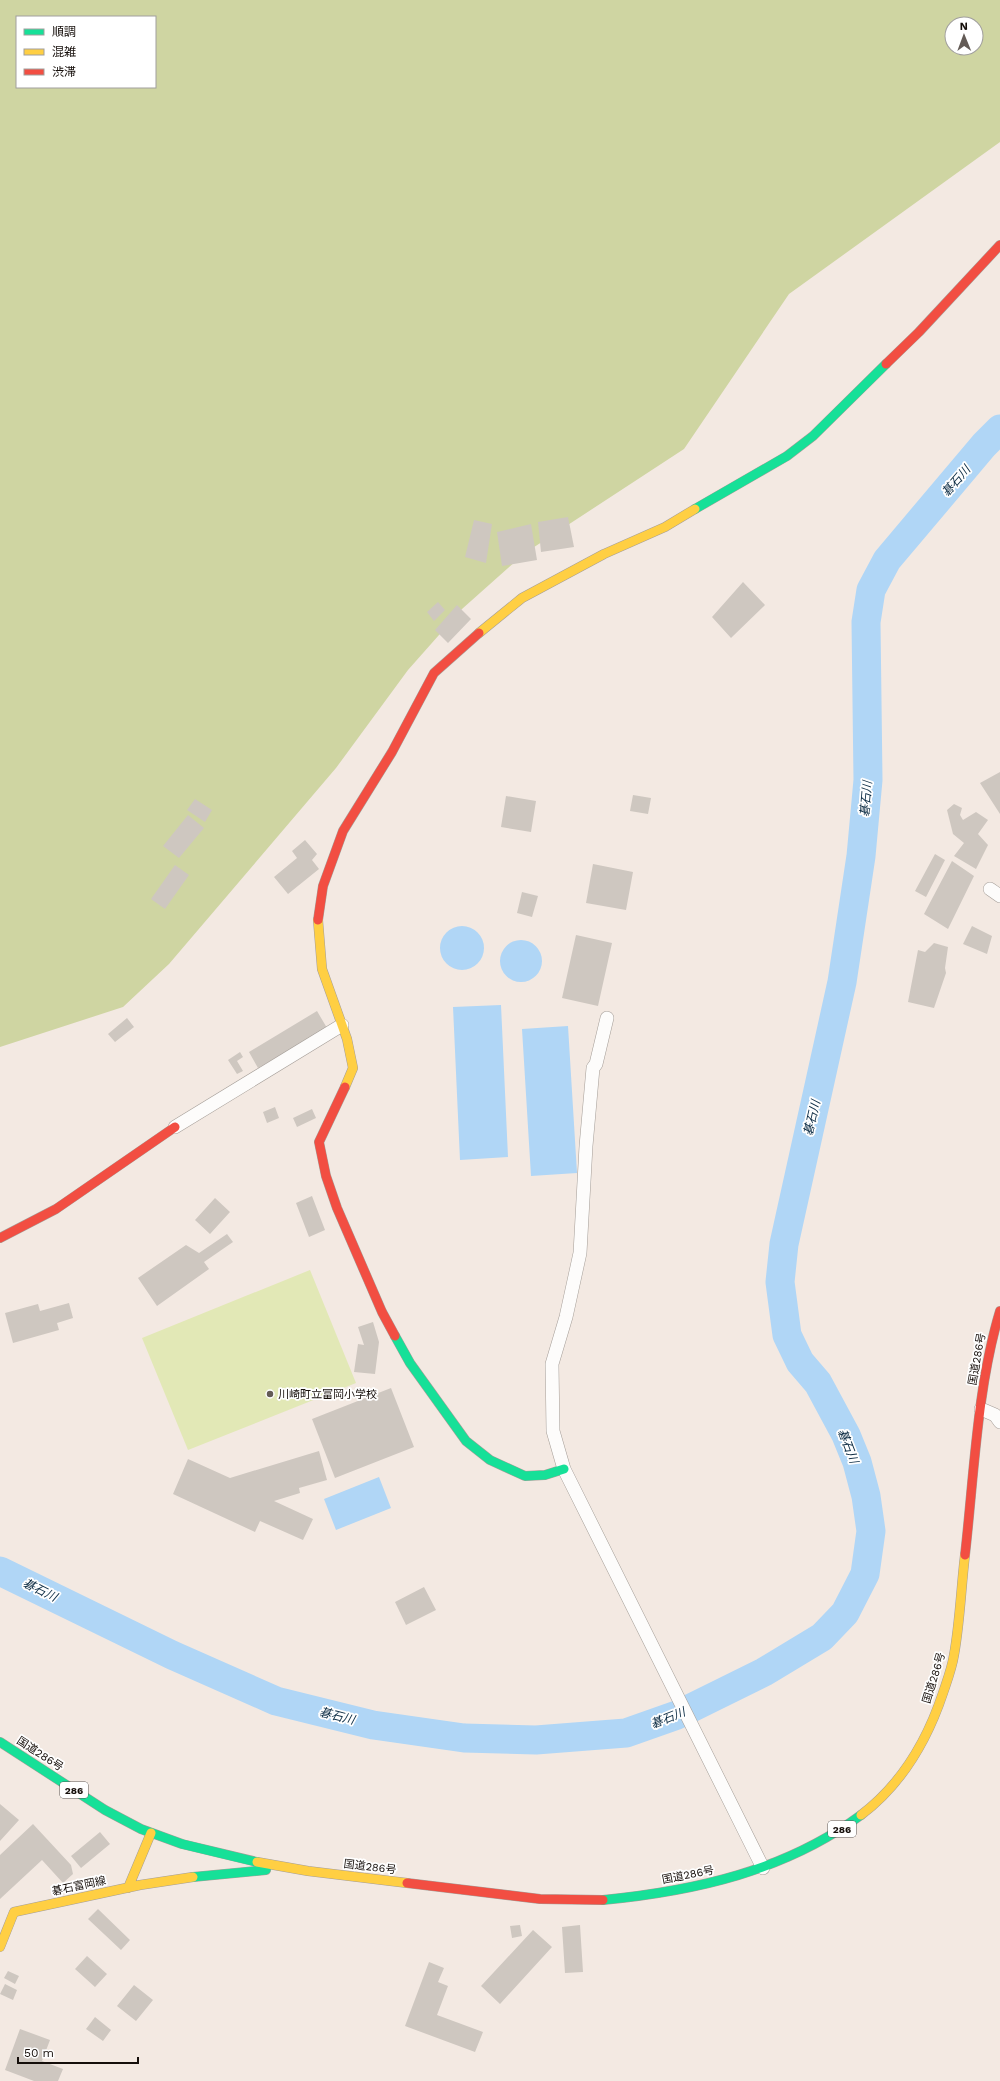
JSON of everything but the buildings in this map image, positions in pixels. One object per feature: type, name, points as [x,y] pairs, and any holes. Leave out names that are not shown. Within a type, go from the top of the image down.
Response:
[{"type":"main road","points":[[564,1469],[545,1475],[525,1476],[490,1460],[466,1440],[410,1363],[382,1312],[337,1208],[326,1176],[319,1142],[330,1121],[352,1068],[347,1039],[322,969],[318,917],[322,886],[343,831],[392,752],[434,673],[492,621],[522,598],[604,554],[665,527],[787,456],[812,436],[918,332],[1000,245]]},
{"type":"main road","points":[[0,1238],[56,1209],[175,1127]]},
{"type":"main road","name":"国道286号","points":[[0,1742],[120,1819],[151,1833],[235,1858],[295,1869],[487,1893],[559,1900],[621,1899],[671,1891],[723,1880],[763,1868],[819,1842],[850,1824],[872,1806],[905,1772],[928,1732],[942,1697],[954,1656],[981,1409],[993,1334],[1000,1311]]},
{"type":"main road","points":[[128,1888],[151,1833]]},
{"type":"main road","name":"碁石富岡線","points":[[0,1912],[14,1912],[128,1888],[226,1871],[295,1869]]},
{"type":"main road","points":[[0,1947],[14,1912]]},
{"type":"street","points":[[607,1018],[596,1064],[593,1068],[586,1146],[580,1253],[566,1316],[552,1364],[553,1432],[564,1469],[622,1588],[763,1868]]},
{"type":"street","points":[[175,1127],[342,1025]]},
{"type":"street","points":[[981,1409],[995,1416],[1000,1422]]},
{"type":"green space","points":[[0,0],[1000,0],[1000,142],[789,294],[684,449],[525,553],[462,609],[408,670],[336,768],[169,964],[123,1007],[0,1047]]},
{"type":"green space","points":[[310,1270],[356,1383],[188,1450],[142,1338]]},
{"type":"water","points":[[462,926],[474,930],[480,936],[484,948],[480,960],[474,966],[462,970],[450,966],[444,960],[440,948],[444,936],[450,930]]},
{"type":"water","points":[[517,940],[525,940],[533,943],[539,949],[542,961],[539,973],[533,979],[525,982],[517,982],[509,979],[503,973],[500,965],[500,957],[503,949],[509,943]]},
{"type":"water","points":[[501,1005],[508,1157],[460,1160],[453,1007]]},
{"type":"water","points":[[568,1026],[577,1173],[531,1176],[522,1029]]},
{"type":"water","points":[[379,1477],[391,1508],[336,1530],[324,1499]]},
{"type":"waterway","name":"碁石川","points":[[0,1571],[172,1655],[276,1701],[373,1725],[464,1738],[536,1740],[626,1733],[677,1715],[764,1672],[822,1637],[845,1613],[865,1574],[871,1531],[866,1496],[857,1462],[846,1435],[818,1383],[800,1362],[787,1335],[780,1282],[784,1244],[842,982],[861,856],[868,780],[866,622],[871,590],[887,560],[984,445],[1000,429]]},
{"type":"traffic: fast","points":[[695,509],[787,456],[813,436],[886,364]]},
{"type":"traffic: fast","points":[[395,1336],[410,1363],[466,1441],[490,1460],[525,1476],[545,1475],[564,1469]]},
{"type":"traffic: fast","points":[[0,1742],[105,1810],[141,1829],[182,1844],[257,1862]]},
{"type":"traffic: fast","points":[[603,1900],[671,1891],[738,1875],[802,1851],[861,1815]]},
{"type":"traffic: fast","points":[[193,1877],[266,1870]]},
{"type":"traffic: slow","points":[[479,633],[522,598],[604,554],[665,527],[695,509]]},
{"type":"traffic: slow","points":[[318,920],[322,969],[347,1039],[353,1068],[345,1087]]},
{"type":"traffic: slow","points":[[861,1815],[876,1803],[901,1775],[921,1745],[937,1711],[953,1660],[958,1630],[965,1555]]},
{"type":"traffic: slow","points":[[128,1888],[151,1833]]},
{"type":"traffic: slow","points":[[257,1862],[308,1871],[407,1883]]},
{"type":"traffic: slow","points":[[0,1947],[14,1912],[140,1885],[193,1877]]},
{"type":"traffic: jam","points":[[886,364],[919,332],[1000,245]]},
{"type":"traffic: jam","points":[[318,920],[323,886],[343,831],[392,752],[434,673],[479,633]]},
{"type":"traffic: jam","points":[[345,1087],[319,1142],[326,1176],[337,1208],[382,1312],[395,1336]]},
{"type":"traffic: jam","points":[[0,1238],[56,1209],[175,1127]]},
{"type":"traffic: jam","points":[[965,1555],[981,1401],[992,1340],[1000,1311]]},
{"type":"traffic: jam","points":[[407,1883],[540,1899],[603,1900]]},
{"type":"place","name":"川崎町立富岡小学校","points":[[270,1394]]}]
